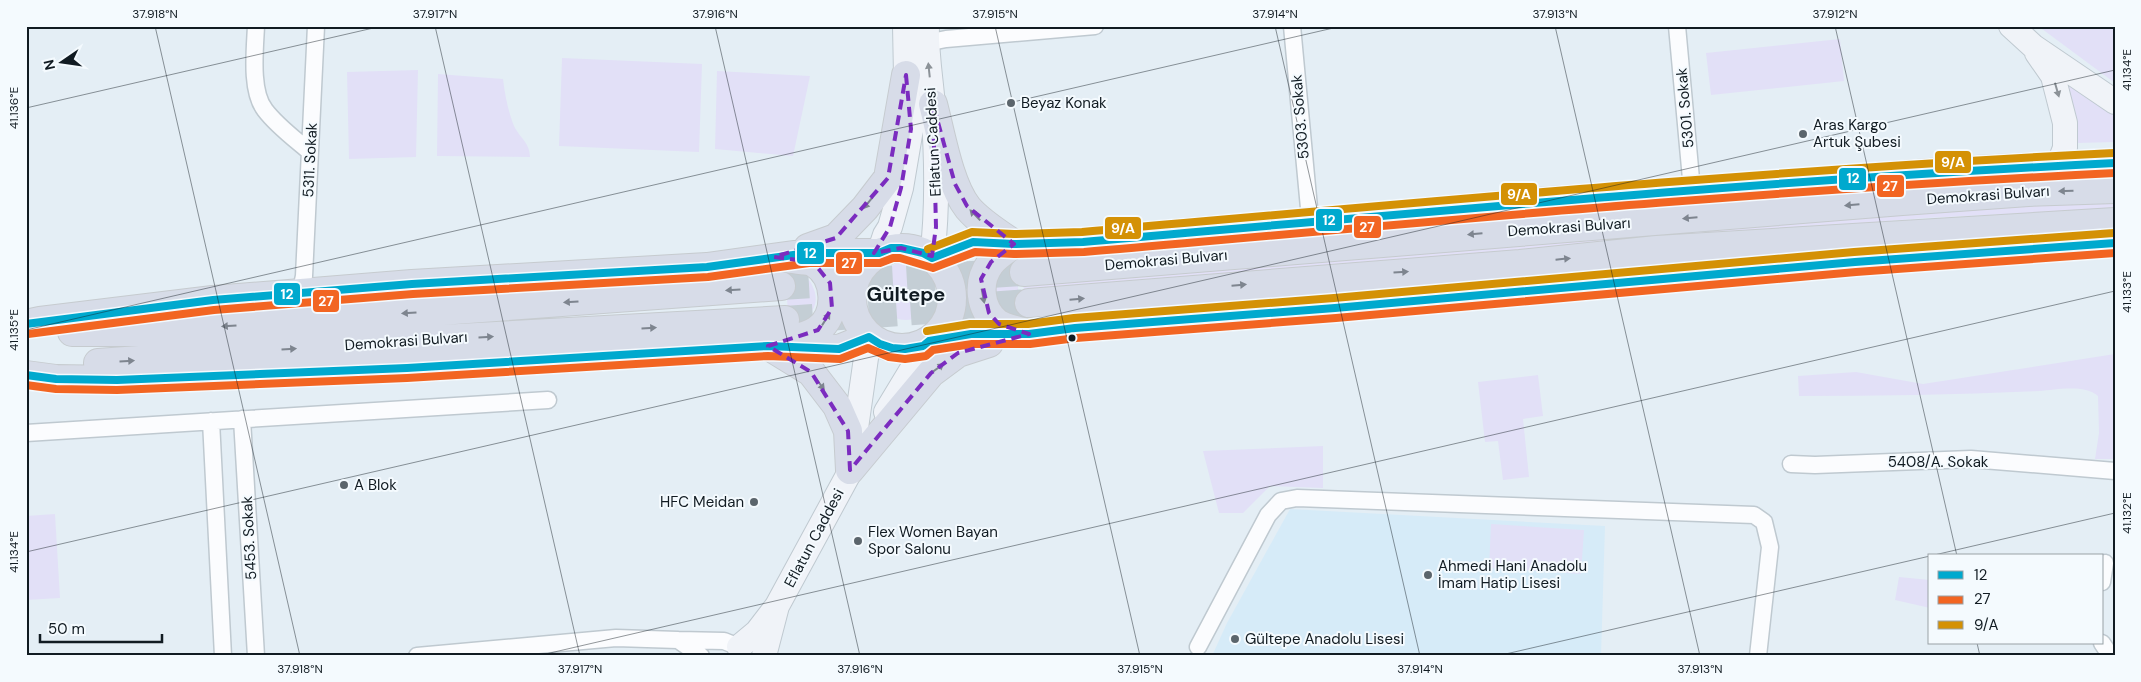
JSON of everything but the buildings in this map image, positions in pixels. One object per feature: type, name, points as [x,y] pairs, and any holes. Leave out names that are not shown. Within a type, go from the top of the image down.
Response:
[{"type":"highway","points":[[774,257],[816,247],[836,238],[865,208],[888,178],[906,76]]},
{"type":"highway","points":[[933,104],[955,184],[967,206],[981,221],[1014,244]]},
{"type":"highway","points":[[932,258],[973,242],[1014,244],[1083,242],[1692,190],[2115,163]]},
{"type":"highway","name":"Demokrasi Bulvarı","points":[[1024,272],[1902,201],[2028,192],[2115,189]]},
{"type":"highway","name":"Demokrasi Bulvarı","points":[[1029,303],[1520,264],[1657,250],[2115,222]]},
{"type":"highway","points":[[1014,244],[991,262],[983,274],[981,280],[983,299],[988,313],[998,324],[1029,334]]},
{"type":"highway","points":[[850,470],[931,373],[958,353],[974,347],[1029,334],[1075,328],[1401,303],[1775,269],[2115,244]]},
{"type":"highway","points":[[26,324],[213,300],[412,284],[707,266],[774,257],[827,253],[880,253],[901,248],[912,249],[932,258],[942,268],[949,280],[952,294],[947,321],[940,332],[929,341],[905,349],[892,348],[880,344],[870,337],[857,322],[852,296],[854,282],[860,270],[869,260],[880,253]]},
{"type":"highway","points":[[768,346],[807,336],[818,330],[832,308],[833,296],[830,283],[824,272],[813,262],[774,257]]},
{"type":"highway","name":"Demokrasi Bulvarı","points":[[26,333],[137,332],[781,286]]},
{"type":"highway","name":"Demokrasi Bulvarı","points":[[26,368],[386,342],[786,320]]},
{"type":"highway","points":[[929,341],[971,334],[1029,334]]},
{"type":"highway","points":[[26,375],[56,379],[117,380],[407,368],[768,346],[839,349],[870,337]]},
{"type":"highway","points":[[768,346],[811,372],[837,406],[848,430],[850,470]]},
{"type":"street","points":[[256,26],[254,64],[259,97],[263,108],[310,152]]},
{"type":"street","name":"5311. Sokak","points":[[300,294],[304,276],[316,26]]},
{"type":"street","name":"Eflatun Caddesi","points":[[880,253],[885,235],[890,227],[900,188],[911,129],[906,76],[905,26]]},
{"type":"street","points":[[927,35],[946,39],[1095,26]]},
{"type":"street","name":"5303. Sokak","points":[[1292,26],[1309,208]]},
{"type":"street","name":"5301. Sokak","points":[[1677,26],[1692,190]]},
{"type":"street","points":[[2010,26],[2034,47],[2115,102]]},
{"type":"street","name":"Eflatun Caddesi","points":[[927,35],[936,157],[936,217],[932,258]]},
{"type":"street","points":[[2034,47],[2053,76],[2066,123],[2065,148],[2058,166]]},
{"type":"street","points":[[850,470],[870,337]]},
{"type":"street","name":"Eflatun Caddesi","points":[[778,606],[850,470],[929,341]]},
{"type":"street","points":[[26,433],[548,400]]},
{"type":"street","name":"5453. Sokak","points":[[242,419],[256,656]]},
{"type":"street","points":[[211,421],[223,656]]},
{"type":"street","name":"5408/A. Sokak","points":[[1791,464],[1815,465],[1971,459],[2115,471]]},
{"type":"street","points":[[1198,647],[1268,515],[1281,500],[1297,498],[1754,515],[1764,522],[1770,547],[1758,656]]},
{"type":"street","points":[[417,656],[616,638],[724,641],[740,653],[778,606]]},
{"type":"street","points":[[764,656],[778,606]]},
{"type":"street","points":[[678,640],[701,656]]},
{"type":"street","points":[[2103,644],[2108,652],[2115,656]]},
{"type":"highlighted area","points":[[906,75],[911,129],[901,188],[890,227],[874,253],[901,248],[932,256],[936,227],[933,104],[955,184],[967,206],[1014,244],[991,262],[981,279],[989,313],[999,324],[1029,334],[958,353],[931,373],[850,470],[848,431],[811,372],[768,346],[818,330],[832,308],[830,283],[813,262],[774,257],[836,238],[888,178]]},
{"type":"shaded area","points":[[2038,26],[2115,26],[2115,83]]},
{"type":"shaded area","points":[[1840,39],[1844,81],[1711,95],[1706,53]]},
{"type":"shaded area","points":[[562,58],[702,64],[699,152],[559,146]]},
{"type":"shaded area","points":[[418,70],[416,157],[349,159],[347,72]]},
{"type":"shaded area","points":[[717,71],[810,76],[793,156],[715,149]]},
{"type":"shaded area","points":[[438,74],[503,79],[507,103],[514,126],[527,144],[530,157],[437,156]]},
{"type":"shaded area","points":[[2060,78],[2084,89],[2115,116],[2115,142],[2077,143]]},
{"type":"shaded area","points":[[2115,197],[2115,209],[1925,218],[1024,292],[1023,282]]},
{"type":"shaded area","points":[[900,262],[912,262],[927,270],[935,285],[935,297],[927,312],[912,320],[900,320],[885,312],[877,297],[877,285],[885,270]]},
{"type":"shaded area","points":[[1015,262],[1022,321],[1005,318],[991,288],[1004,266]]},
{"type":"shaded area","points":[[785,270],[798,271],[808,279],[816,299],[815,306],[808,316],[789,328]]},
{"type":"shaded area","points":[[2115,354],[2115,459],[2095,459],[2099,433],[2098,396],[2085,390],[1799,396],[1798,376],[1856,372],[1923,384]]},
{"type":"shaded area","points":[[1538,375],[1543,416],[1523,419],[1529,477],[1503,480],[1498,441],[1485,442],[1478,382]]},
{"type":"shaded area","points":[[1323,446],[1323,488],[1270,486],[1243,513],[1219,513],[1203,451]]},
{"type":"shaded area","name":"Ahmedi Hani Anadolu İmam Hatip Lisesi","points":[[1290,509],[1605,526],[1601,656],[1212,656],[1227,623]]},
{"type":"shaded area","points":[[55,514],[60,598],[26,600],[26,516]]},
{"type":"shaded area","points":[[1491,524],[1584,530],[1581,574],[1489,568]]},
{"type":"shaded area","points":[[1899,577],[1928,580],[1928,608],[1895,600]]},
{"type":"tunnel","points":[[781,286],[1024,272]]},
{"type":"tunnel","points":[[785,320],[1029,303]]},
{"type":"transit line","name":"9/A","points":[[928,249],[972,232],[1014,234],[1082,232],[1469,198],[1856,168],[2114,153]]},
{"type":"transit line","name":"12","points":[[26,324],[213,300],[412,284],[707,267],[808,253],[879,253],[891,248],[901,248],[923,253],[932,258],[973,242],[1014,244],[1083,242],[1470,208],[1857,178],[2115,163]]},
{"type":"transit line","name":"27","points":[[28,334],[214,310],[413,294],[708,277],[809,263],[880,263],[893,258],[900,258],[933,268],[975,252],[1014,254],[1084,252],[1470,218],[1857,188],[2115,173]]},
{"type":"transit line","name":"9/A","points":[[927,331],[970,324],[1028,324],[1074,318],[1334,298],[1854,252],[2114,233]]},
{"type":"transit line","name":"12","points":[[26,375],[56,379],[117,380],[407,368],[768,346],[839,349],[869,337],[880,344],[892,348],[905,349],[923,346],[929,341],[971,334],[1029,334],[1075,328],[1335,308],[1855,262],[2115,243]]},
{"type":"transit line","name":"27","points":[[26,385],[56,389],[117,390],[407,378],[768,356],[840,359],[868,348],[889,357],[905,359],[926,356],[933,350],[972,344],[1030,344],[1076,338],[1336,318],[1856,272],[2115,253]]},
{"type":"place","name":"Beyaz Konak","points":[[1011,103]]},
{"type":"place","name":"Aras Kargo Artuk Şubesi","points":[[1803,134]]},
{"type":"place","name":"A Blok","points":[[344,485]]},
{"type":"place","name":"HFC Meidan","points":[[754,502]]},
{"type":"place","name":"Flex Women Bayan Spor Salonu","points":[[858,541]]},
{"type":"place","name":"Ahmedi Hani Anadolu İmam Hatip Lisesi","points":[[1428,575]]},
{"type":"place","name":"Gültepe Anadolu Lisesi","points":[[1235,639]]},
{"type":"district","name":"Gültepe","points":[[906,294]]}]
